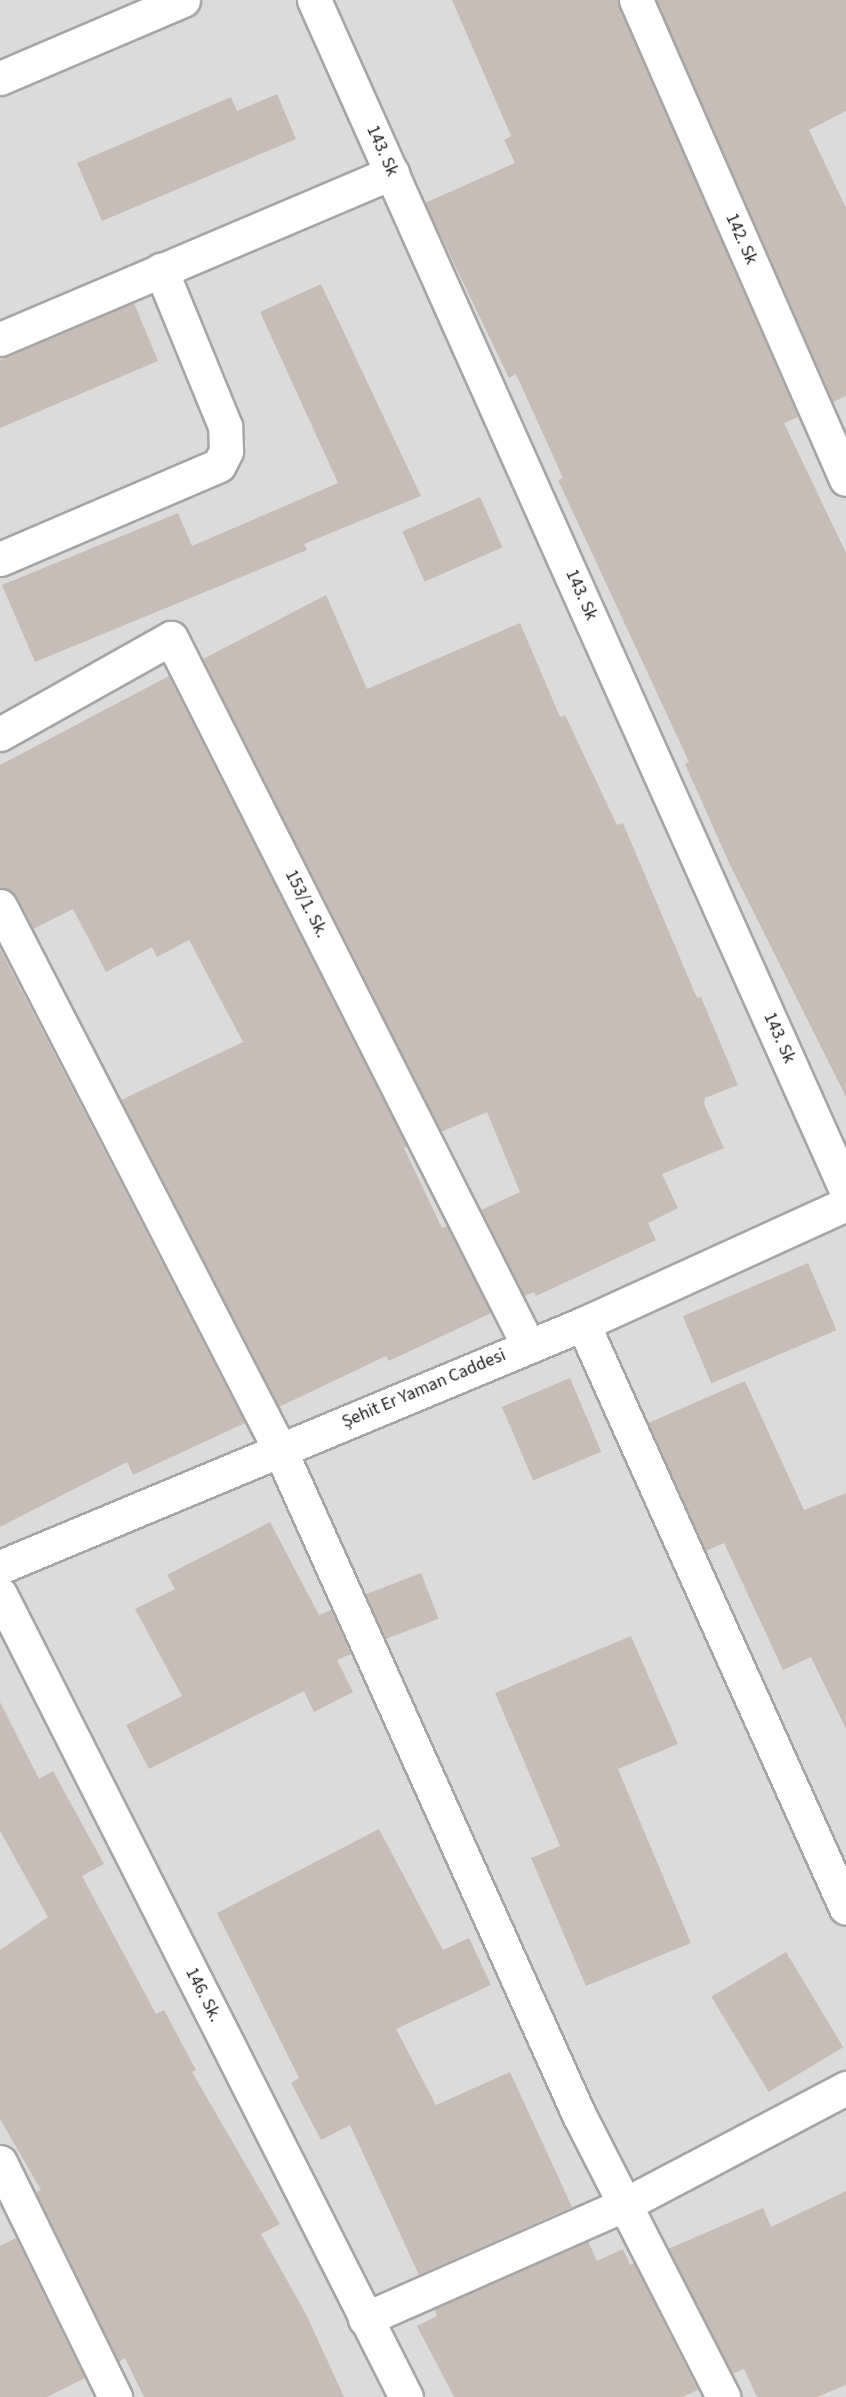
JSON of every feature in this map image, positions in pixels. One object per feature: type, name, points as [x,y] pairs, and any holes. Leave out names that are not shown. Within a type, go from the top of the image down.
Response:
[{"type":"street","points":[[0,78],[183,0]]},
{"type":"street","name":"143. Sk","points":[[314,0],[846,1190]]},
{"type":"street","name":"142. Sk","points":[[636,0],[846,478]]},
{"type":"street","points":[[0,339],[393,173]]},
{"type":"street","points":[[0,559],[219,465],[226,451],[225,426],[160,270]]},
{"type":"street","name":"153/1. Sk.","points":[[0,734],[171,638],[528,1345]]},
{"type":"street","points":[[0,906],[280,1450],[624,2205],[723,2397]]},
{"type":"street","name":"Şehit Er Yaman Caddesi","points":[[0,1567],[583,1324],[846,1204]]},
{"type":"street","points":[[583,1324],[846,1908]]},
{"type":"street","name":"146. Sk.","points":[[0,1594],[406,2397]]},
{"type":"street","points":[[365,2319],[624,2205],[846,2088]]},
{"type":"street","points":[[0,2162],[115,2397]]},
{"type":"shaded area","points":[[0,0],[846,0],[846,2397],[0,2397]]},
{"type":"building","points":[[452,0],[618,0],[798,417],[784,423],[846,553],[846,1097],[731,867],[685,764],[689,762],[558,480],[563,478],[516,374],[509,378],[425,203],[515,163],[504,140],[511,136]]},
{"type":"building","points":[[656,0],[846,0],[846,111],[809,130],[846,208],[846,396],[833,402]]},
{"type":"building","points":[[277,94],[296,139],[102,221],[77,163],[231,97],[237,111]]},
{"type":"building","points":[[321,284],[421,496],[304,544],[307,550],[35,662],[2,585],[178,513],[192,546],[338,483],[260,312]]},
{"type":"building","points":[[134,303],[158,361],[0,428],[0,360]]},
{"type":"building","points":[[480,497],[502,547],[425,582],[402,532]]},
{"type":"building","points":[[326,595],[367,689],[520,623],[560,717],[565,715],[617,825],[623,823],[697,998],[701,997],[738,1085],[705,1098],[704,1104],[724,1148],[662,1174],[678,1208],[648,1223],[656,1240],[536,1296],[534,1292],[524,1296],[481,1210],[520,1192],[487,1112],[441,1132],[203,659]]},
{"type":"building","points":[[169,676],[407,1146],[404,1148],[442,1228],[447,1226],[491,1313],[389,1361],[386,1356],[279,1407],[121,1100],[243,1042],[189,940],[157,957],[152,947],[106,972],[73,909],[33,929],[16,897],[0,887],[0,765]]},
{"type":"building","points":[[0,949],[245,1423],[133,1475],[127,1462],[0,1527]]},
{"type":"building","points":[[808,1263],[837,1330],[711,1383],[683,1316]]},
{"type":"building","points":[[570,1378],[601,1452],[533,1481],[502,1407]]},
{"type":"building","points":[[745,1381],[804,1510],[846,1493],[846,1729],[811,1657],[783,1670],[724,1543],[706,1551],[648,1423]]},
{"type":"building","points":[[270,1522],[319,1615],[331,1610],[351,1654],[337,1660],[353,1692],[314,1712],[304,1691],[149,1769],[126,1725],[182,1696],[135,1609],[175,1589],[167,1575]]},
{"type":"building","points":[[421,1573],[439,1619],[383,1640],[365,1595]]},
{"type":"building","points":[[631,1636],[678,1744],[618,1769],[691,1943],[586,1986],[531,1858],[560,1846],[495,1693]]},
{"type":"building","points":[[0,1702],[39,1779],[53,1771],[104,1864],[82,1876],[156,2014],[164,2010],[196,2070],[192,2072],[280,2224],[261,2234],[306,2314],[344,2397],[144,2397],[125,2358],[119,2362],[36,2192],[41,2190],[0,2119],[0,1950],[48,1917],[0,1831]]},
{"type":"building","points":[[379,1829],[443,1950],[469,1938],[491,1985],[396,2029],[436,2105],[510,2072],[572,2207],[419,2275],[350,2125],[321,2140],[291,2083],[299,2078],[217,1913]]},
{"type":"building","points":[[786,1952],[843,2047],[769,2092],[711,1997]]},
{"type":"building","points":[[846,2191],[846,2385],[817,2397],[757,2397],[744,2369],[732,2374],[668,2249],[763,2208],[771,2227]]},
{"type":"building","points":[[16,2238],[85,2378],[47,2397],[0,2397],[0,2246]]},
{"type":"building","points":[[588,2241],[597,2261],[623,2249],[630,2265],[634,2263],[698,2390],[682,2397],[454,2397],[417,2326],[437,2316],[434,2309]]}]
